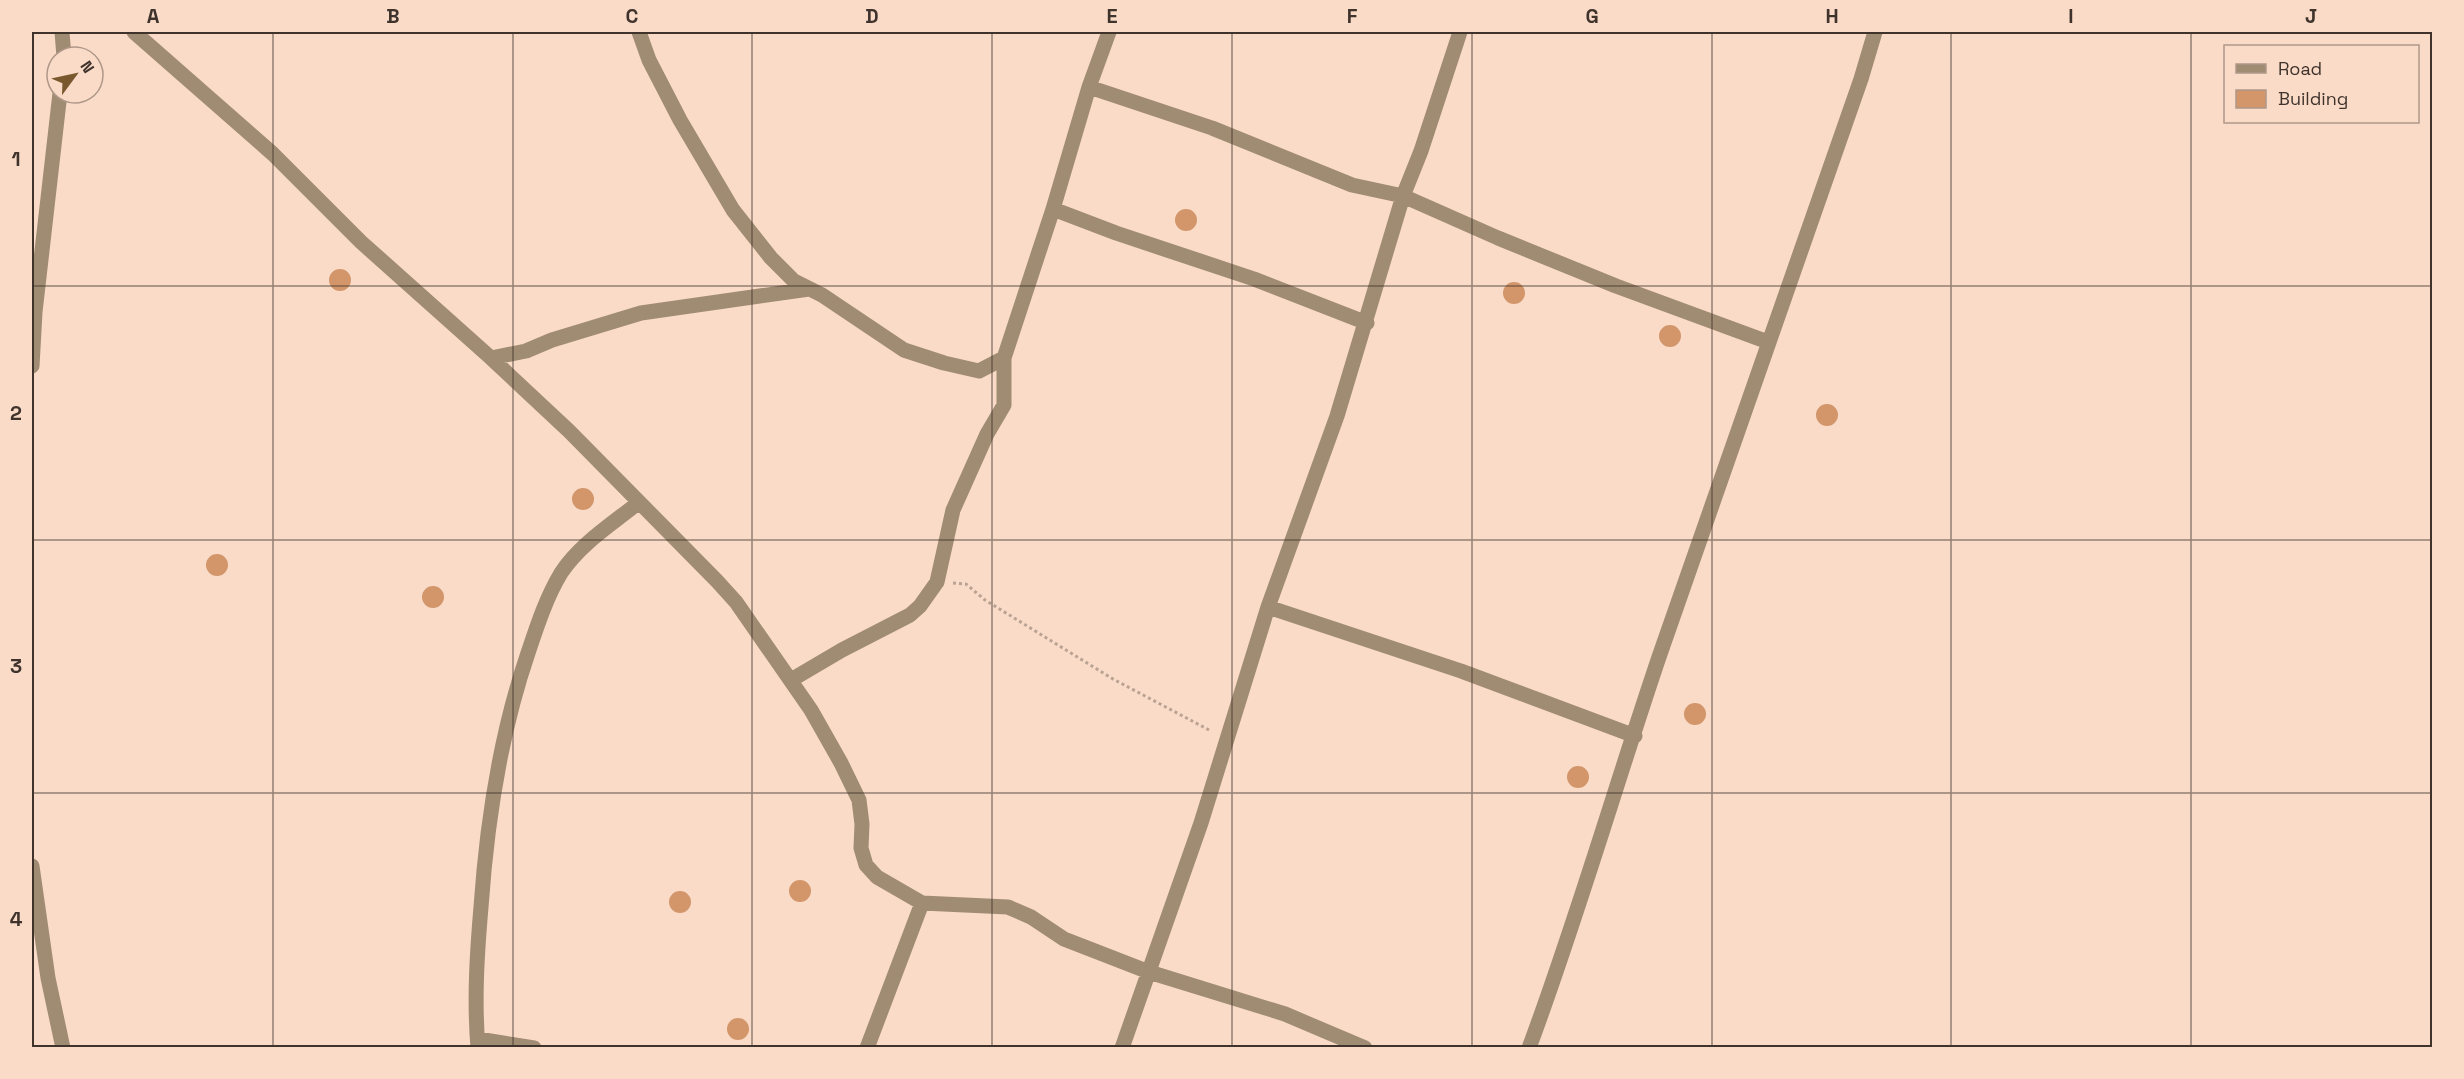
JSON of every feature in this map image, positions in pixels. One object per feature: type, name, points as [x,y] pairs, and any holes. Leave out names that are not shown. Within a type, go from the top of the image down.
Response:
[{"type":"street","points":[[134,32],[273,154],[361,242],[569,431],[717,581],[736,603],[790,680],[841,763],[859,800],[862,824],[861,848],[866,865],[877,877],[922,903],[1008,907],[1031,917],[1064,939],[1149,972],[1285,1014],[1365,1047]]},
{"type":"street","points":[[639,32],[649,60],[680,120],[734,210],[771,258],[794,281],[904,350],[979,371],[1004,358]]},
{"type":"street","points":[[790,680],[910,615],[920,606],[936,582],[952,510],[987,434],[1004,405],[1004,358],[1053,209],[1089,87],[1109,32]]},
{"type":"street","points":[[1122,1047],[1228,740],[1268,607],[1337,416],[1403,195],[1421,151],[1460,32]]},
{"type":"street","points":[[1529,1047],[1559,968],[1582,890],[1635,736],[1658,660],[1857,90],[1875,32]]},
{"type":"street","points":[[1089,87],[1212,128],[1352,185],[1403,195],[1498,238],[1584,273],[1768,342]]},
{"type":"street","points":[[32,366],[35,312],[59,105]]},
{"type":"street","points":[[1053,209],[1116,233],[1254,279],[1366,323]]},
{"type":"street","points":[[491,358],[526,351],[552,340],[641,313],[809,289]]},
{"type":"street","points":[[534,1047],[478,1043],[475,1003],[484,858],[497,768],[513,698],[541,614],[562,573],[592,539],[638,503]]},
{"type":"street","points":[[1268,607],[1461,671],[1635,736]]},
{"type":"street","points":[[32,866],[48,978],[56,1024],[63,1047]]},
{"type":"street","points":[[867,1047],[922,903]]},
{"type":"path","points":[[936,582],[966,584],[985,600],[1113,679],[1228,740]]},
{"type":"building","points":[[1186,209],[1194,212],[1197,220],[1194,228],[1186,231],[1178,228],[1175,220],[1178,212]]},
{"type":"building","points":[[340,269],[348,272],[351,280],[348,288],[340,291],[332,288],[329,280],[332,272]]},
{"type":"building","points":[[1514,282],[1522,285],[1525,293],[1522,301],[1514,304],[1506,301],[1503,293],[1506,285]]},
{"type":"building","points":[[1670,325],[1678,328],[1681,336],[1678,344],[1670,347],[1662,344],[1659,336],[1662,328]]},
{"type":"building","points":[[1827,404],[1835,407],[1838,415],[1835,423],[1827,426],[1819,423],[1816,415],[1819,407]]},
{"type":"building","points":[[583,488],[591,491],[594,499],[591,507],[583,510],[575,507],[572,499],[575,491]]},
{"type":"building","points":[[217,554],[225,557],[228,565],[225,573],[217,576],[209,573],[206,565],[209,557]]},
{"type":"building","points":[[433,586],[441,589],[444,597],[441,605],[433,608],[425,605],[422,597],[425,589]]},
{"type":"building","points":[[1695,703],[1703,706],[1706,714],[1703,722],[1695,725],[1687,722],[1684,714],[1687,706]]},
{"type":"building","points":[[1578,766],[1586,769],[1589,777],[1586,785],[1578,788],[1570,785],[1567,777],[1570,769]]},
{"type":"building","points":[[800,880],[808,883],[811,891],[808,899],[800,902],[792,899],[789,891],[792,883]]},
{"type":"building","points":[[680,891],[688,894],[691,902],[688,910],[680,913],[672,910],[669,902],[672,894]]},
{"type":"building","points":[[738,1018],[746,1021],[749,1029],[746,1037],[738,1040],[730,1037],[727,1029],[730,1021]]}]
